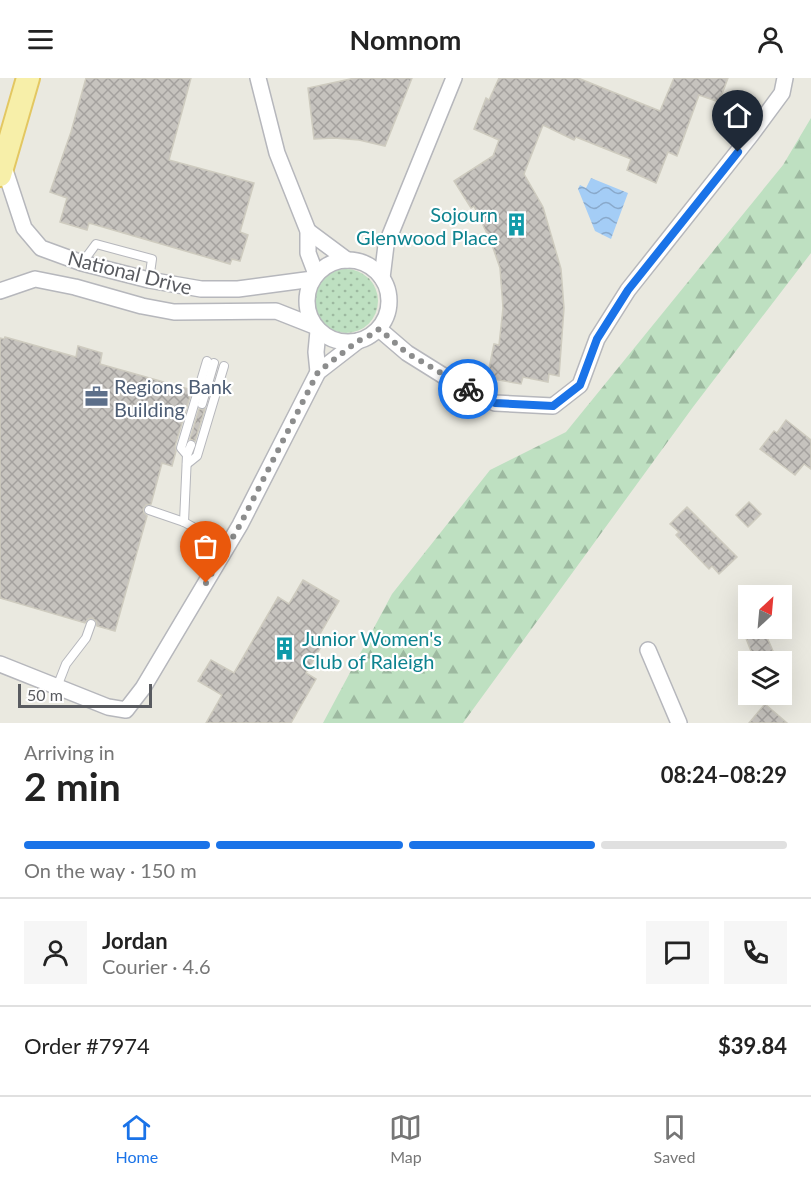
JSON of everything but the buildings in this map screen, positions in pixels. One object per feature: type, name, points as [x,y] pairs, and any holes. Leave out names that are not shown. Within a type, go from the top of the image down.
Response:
[{"type":"main road","points":[[2,169],[28,78]]},
{"type":"street","points":[[258,78],[277,153],[308,231],[308,253],[314,277]]},
{"type":"street","points":[[382,278],[386,245],[454,78]]},
{"type":"street","points":[[379,329],[407,353],[455,383],[495,403],[553,406],[580,385],[597,339],[628,290],[782,93],[784,78]]},
{"type":"street","name":"National Drive","points":[[2,169],[24,228],[41,248],[82,263],[149,280],[201,289],[238,289],[314,277]]},
{"type":"street","points":[[0,664],[108,707],[126,710],[143,688],[227,546],[318,372],[358,341],[379,329],[386,317],[389,304],[388,291],[382,278],[373,268],[352,261],[308,231]]},
{"type":"street","points":[[358,341],[337,341],[327,337],[316,328],[308,315],[306,302],[308,290],[314,277],[325,267],[336,262],[352,261],[386,245]]},
{"type":"street","name":"National Drive","points":[[0,291],[9,286],[35,279],[174,312],[276,311],[316,328]]},
{"type":"street","points":[[316,328],[318,372]]},
{"type":"street","points":[[648,650],[680,723]]},
{"type":"lane","points":[[82,263],[96,244],[152,259],[149,280]]},
{"type":"lane","points":[[188,455],[181,448],[210,362],[202,405]]},
{"type":"lane","points":[[187,464],[197,456],[224,366]]},
{"type":"lane","points":[[184,522],[190,445]]},
{"type":"lane","points":[[149,510],[184,522],[227,546]]},
{"type":"lane","points":[[57,687],[66,664],[86,638],[91,624]]},
{"type":"green space","points":[[811,118],[811,253],[693,407],[463,723],[323,723],[392,594],[490,470],[566,432],[783,165]]},
{"type":"green space","points":[[346,269],[364,275],[372,283],[378,301],[372,319],[364,327],[346,333],[328,327],[320,319],[314,301],[320,283],[328,275]]},
{"type":"water","points":[[591,178],[628,193],[611,239],[595,231],[578,189],[580,185],[586,188]]},
{"type":"way so far","points":[[206,583],[240,525],[318,372],[358,341],[379,329],[407,353],[468,389]]},
{"type":"place","name":"Sojourn Glenwood Place","points":[[516,225]]},
{"type":"place","name":"Regions Bank Building","points":[[96,397]]},
{"type":"place","name":"Junior Women's Club of Raleigh","points":[[284,649]]},
{"type":"route","points":[[468,389],[495,403],[553,406],[580,385],[597,339],[628,290],[738,152]]}]
